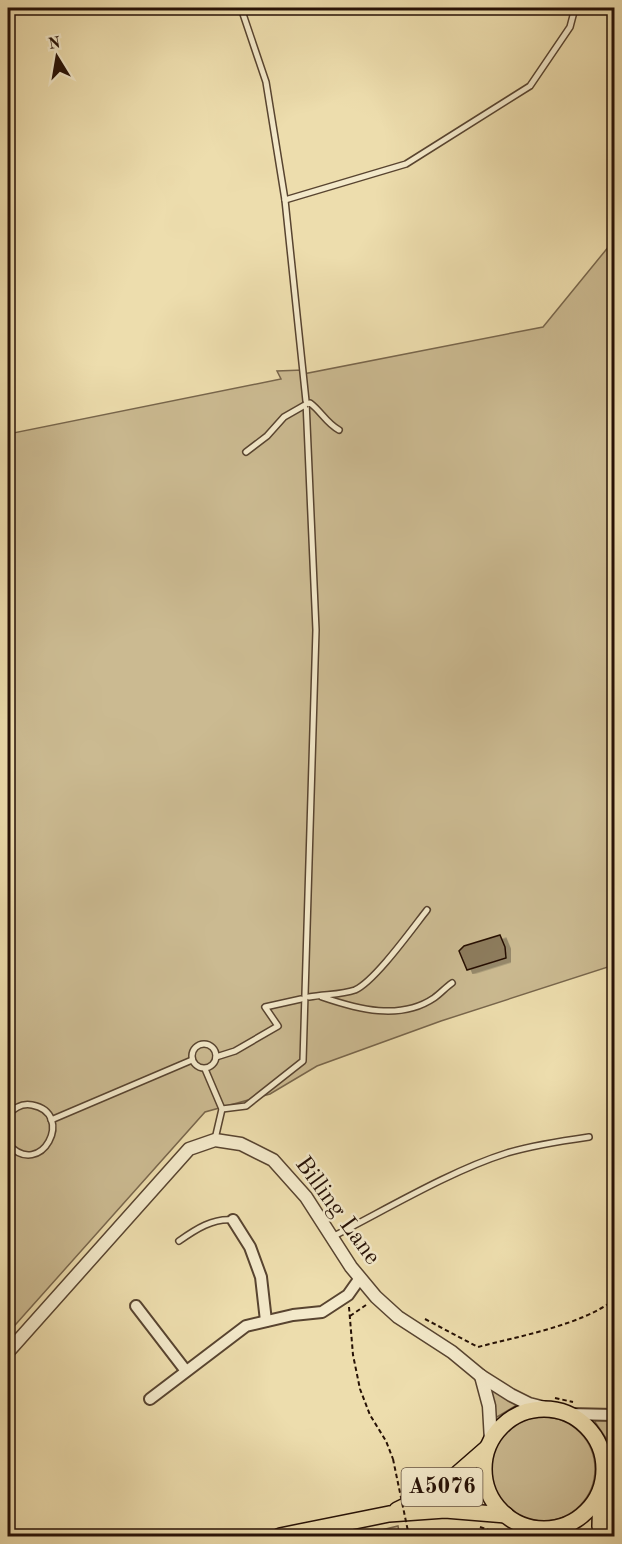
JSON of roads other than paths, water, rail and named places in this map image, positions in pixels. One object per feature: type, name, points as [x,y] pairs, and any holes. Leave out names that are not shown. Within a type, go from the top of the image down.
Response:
[{"type":"main road","points":[[602,1482],[592,1505],[578,1519],[553,1532],[526,1526],[506,1515],[492,1499],[485,1479],[485,1458],[489,1444],[505,1423],[526,1411],[549,1409],[568,1414],[585,1424],[597,1439],[603,1457],[602,1482],[600,1526],[602,1536]]},
{"type":"main road","name":"A5076","points":[[388,1514],[440,1489],[489,1444]]},
{"type":"main road","name":"A5076","points":[[279,1536],[388,1514],[445,1510],[506,1515]]},
{"type":"street","name":"Billing Lane","points":[[215,1140],[241,1144],[273,1160],[306,1197],[360,1278],[398,1317],[452,1352],[481,1376],[529,1404],[549,1409]]},
{"type":"street","points":[[8,1352],[189,1149],[215,1140]]},
{"type":"street","points":[[233,1220],[250,1247],[261,1277],[266,1322]]},
{"type":"street","points":[[150,1398],[246,1326],[322,1312],[348,1295],[360,1278]]},
{"type":"street","points":[[136,1306],[186,1371]]},
{"type":"street","points":[[481,1376],[489,1406],[489,1444]]},
{"type":"street","points":[[568,1414],[615,1415]]},
{"type":"street","points":[[602,1482],[615,1463]]},
{"type":"lane","points":[[222,1109],[246,1107],[303,1061],[316,630],[306,401],[285,200],[266,82],[242,8]]},
{"type":"lane","points":[[285,200],[406,164],[530,86],[570,27],[576,8]]},
{"type":"lane","points":[[246,452],[267,436],[284,417],[310,403],[329,424],[339,430]]},
{"type":"lane","points":[[309,997],[357,989],[374,974],[427,910]]},
{"type":"lane","points":[[317,996],[375,1011],[394,1012],[419,1006],[434,998],[452,983]]},
{"type":"lane","points":[[216,1057],[210,1046],[202,1044],[195,1047],[192,1059],[197,1066],[205,1068],[213,1064],[216,1057],[235,1051],[278,1026],[265,1007],[302,999]]},
{"type":"lane","points":[[51,1120],[192,1059]]},
{"type":"lane","points":[[205,1068],[222,1109],[215,1140]]},
{"type":"lane","points":[[8,1115],[19,1106],[34,1105],[41,1108],[51,1120],[52,1136],[49,1143],[37,1153],[21,1154],[14,1151],[8,1144]]},
{"type":"lane","points":[[332,1237],[452,1176],[506,1154],[544,1143],[589,1137]]},
{"type":"lane","points":[[179,1240],[220,1219],[233,1220]]}]
